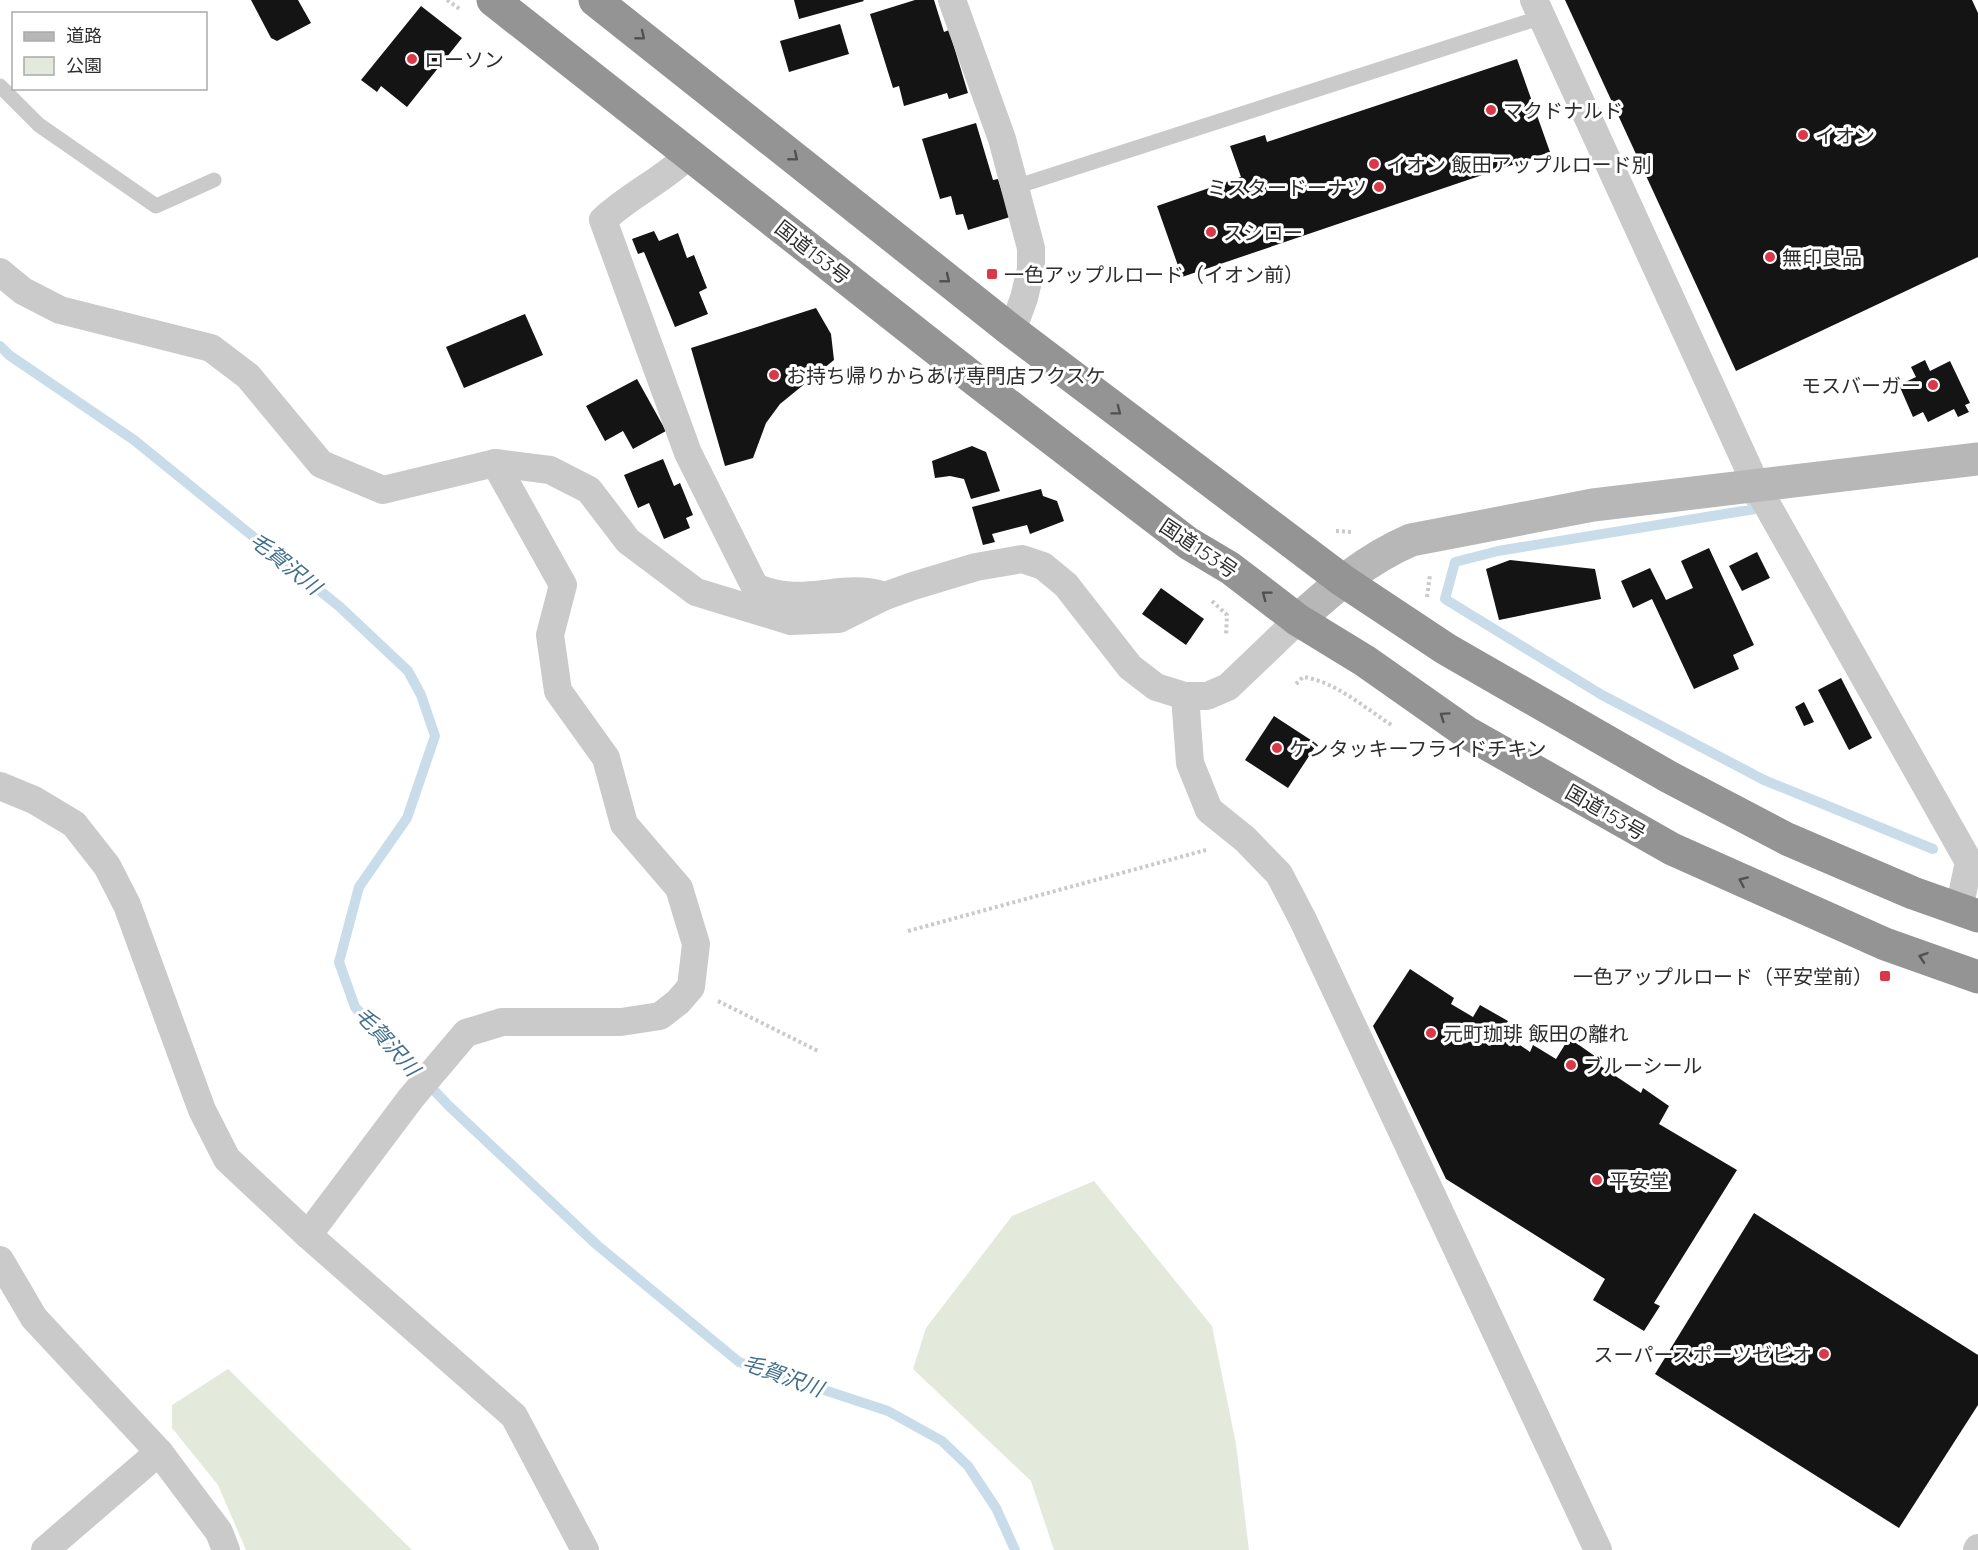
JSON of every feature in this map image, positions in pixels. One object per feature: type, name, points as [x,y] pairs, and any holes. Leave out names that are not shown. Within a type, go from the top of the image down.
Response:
[{"type":"highway","name":"国道153号","points":[[493,0],[1178,536],[1230,568],[1298,620],[1365,661],[1466,732],[1672,849],[1885,944],[1978,977]]},
{"type":"highway","points":[[595,0],[1012,331],[1341,580],[1446,649],[1669,777],[1787,839],[1912,893],[1968,912]]},
{"type":"street","points":[[952,0],[1002,139],[1031,248],[1029,279],[1012,331]]},
{"type":"street","points":[[1538,8],[1745,488],[1969,862],[1968,912]]},
{"type":"street","points":[[689,155],[669,174],[615,209],[603,220],[688,453],[755,587],[782,596],[801,598],[867,590],[885,596]]},
{"type":"street","points":[[0,272],[23,291],[60,310],[211,348],[248,376],[321,464],[383,490],[495,463],[550,470],[589,490],[628,541],[696,592],[791,621],[839,619],[885,596],[976,567],[1022,560],[1043,566],[1072,592],[1130,668],[1156,687],[1185,696],[1207,696],[1228,687],[1341,580],[1385,551],[1411,540],[1593,505],[1978,459]]},
{"type":"street","points":[[308,1235],[411,1098],[466,1033],[502,1022],[621,1022],[660,1016],[678,1002],[691,987],[696,944],[679,888],[624,824],[606,758],[558,691],[550,635],[563,585],[495,463]]},
{"type":"street","points":[[1185,696],[1190,763],[1209,810],[1245,839],[1279,874],[1304,920],[1598,1550]]},
{"type":"street","points":[[0,786],[34,800],[74,824],[107,866],[127,905],[202,1110],[227,1159],[308,1235],[514,1416],[585,1550]]},
{"type":"street","points":[[0,1260],[34,1318],[159,1452],[219,1532],[226,1550]]},
{"type":"street","points":[[45,1550],[159,1452]]},
{"type":"lane","points":[[1015,187],[1538,8]]},
{"type":"lane","points":[[0,86],[39,125],[156,206],[214,180]]},
{"type":"path","points":[[908,931],[1245,839]]},
{"type":"path","points":[[691,987],[820,1052]]},
{"type":"green space","points":[[1094,1181],[1212,1326],[1236,1444],[1249,1550],[1054,1550],[1031,1481],[913,1369],[926,1328],[1012,1216]]},
{"type":"green space","points":[[228,1369],[412,1550],[246,1550],[218,1485],[172,1428],[172,1405]]},
{"type":"building","points":[[251,0],[298,0],[311,23],[277,41],[271,38]]},
{"type":"building","points":[[794,0],[863,0],[864,1],[799,19]]},
{"type":"building","points":[[915,0],[934,0],[944,32],[949,30],[968,93],[949,99],[947,93],[904,106],[899,86],[893,88],[870,14]]},
{"type":"building","name":"イオン","points":[[1565,0],[1972,0],[1978,13],[1978,257],[1736,371]]},
{"type":"building","name":"ローソン","points":[[421,6],[462,38],[407,107],[381,86],[377,92],[361,80]]},
{"type":"building","points":[[840,24],[849,54],[789,72],[780,41]]},
{"type":"building","name":"イオン 飯田アップルロード別","points":[[1517,59],[1550,152],[1182,277],[1157,206],[1241,177],[1230,146],[1265,135],[1267,142]]},
{"type":"building","points":[[976,123],[993,180],[998,179],[1010,217],[968,230],[963,214],[956,215],[951,196],[940,199],[922,139]]},
{"type":"building","points":[[654,231],[659,241],[678,233],[687,258],[694,255],[707,288],[699,292],[708,314],[675,327],[644,252],[638,254],[632,239]]},
{"type":"building","points":[[816,308],[831,334],[834,360],[780,404],[766,423],[753,458],[725,466],[691,348]]},
{"type":"building","points":[[525,314],[543,355],[464,388],[446,347]]},
{"type":"building","points":[[1925,360],[1930,371],[1950,361],[1970,403],[1965,405],[1969,412],[1958,417],[1954,409],[1928,422],[1923,412],[1913,417],[1899,385],[1916,377],[1911,367]]},
{"type":"building","points":[[637,379],[666,431],[633,449],[623,431],[605,441],[586,406]]},
{"type":"building","points":[[972,446],[986,452],[1000,491],[971,499],[964,479],[950,476],[935,478],[932,461]]},
{"type":"building","points":[[663,459],[674,486],[680,483],[693,515],[686,518],[690,528],[664,539],[649,503],[638,508],[624,475]]},
{"type":"building","points":[[1041,489],[1043,496],[1057,501],[1064,521],[1030,534],[1027,525],[992,534],[995,542],[983,545],[972,507]]},
{"type":"building","points":[[1709,548],[1754,645],[1733,655],[1739,669],[1694,689],[1652,599],[1633,608],[1621,581],[1650,568],[1666,600],[1693,588],[1681,561]]},
{"type":"building","points":[[1757,552],[1770,578],[1742,591],[1729,566]]},
{"type":"building","points":[[1510,560],[1595,569],[1601,599],[1499,620],[1486,569]]},
{"type":"building","points":[[1161,588],[1204,619],[1186,645],[1142,614]]},
{"type":"building","points":[[1841,678],[1872,738],[1849,750],[1818,690]]},
{"type":"building","points":[[1804,702],[1814,722],[1804,726],[1795,707]]},
{"type":"building","points":[[1274,716],[1317,744],[1288,788],[1245,760]]},
{"type":"building","points":[[1410,969],[1454,998],[1451,1004],[1473,1017],[1480,1005],[1508,1021],[1501,1032],[1530,1052],[1533,1045],[1556,1059],[1569,1038],[1599,1059],[1596,1063],[1641,1093],[1643,1088],[1669,1106],[1659,1124],[1737,1170],[1654,1303],[1660,1306],[1644,1331],[1593,1300],[1605,1279],[1446,1179],[1373,1026]]},
{"type":"building","points":[[1754,1213],[1978,1355],[1978,1405],[1899,1528],[1655,1374]]},
{"type":"waterway","name":"毛賀沢川","points":[[0,346],[9,355],[134,440],[340,607],[408,671],[421,695],[435,736],[407,818],[359,887],[339,962],[355,1007],[449,1106],[597,1245],[739,1362],[888,1411],[942,1441],[968,1466],[996,1508],[1015,1550]]},
{"type":"waterway","points":[[1749,498],[1755,509],[1498,551],[1455,562],[1445,599],[1602,695],[1764,780],[1933,849]]},
{"type":"place","name":"ローソン","points":[[412,59]]},
{"type":"place","name":"マクドナルド","points":[[1491,110]]},
{"type":"place","name":"イオン","points":[[1803,135]]},
{"type":"place","name":"イオン 飯田アップルロード別","points":[[1374,164]]},
{"type":"place","name":"ミスタードーナツ","points":[[1379,187]]},
{"type":"place","name":"スシロー","points":[[1211,232]]},
{"type":"place","name":"無印良品","points":[[1770,257]]},
{"type":"place","name":"一色アップルロード（イオン前）","points":[[992,274]]},
{"type":"place","name":"お持ち帰りからあげ専門店フクスケ","points":[[774,375]]},
{"type":"place","name":"モスバーガー","points":[[1933,385]]},
{"type":"place","name":"ケンタッキーフライドチキン","points":[[1277,748]]},
{"type":"place","name":"一色アップルロード（平安堂前）","points":[[1885,976]]},
{"type":"place","name":"元町珈琲 飯田の離れ","points":[[1431,1033]]},
{"type":"place","name":"ブルーシール","points":[[1571,1065]]},
{"type":"place","name":"平安堂","points":[[1597,1180]]},
{"type":"place","name":"スーパースポーツゼビオ","points":[[1824,1354]]}]
